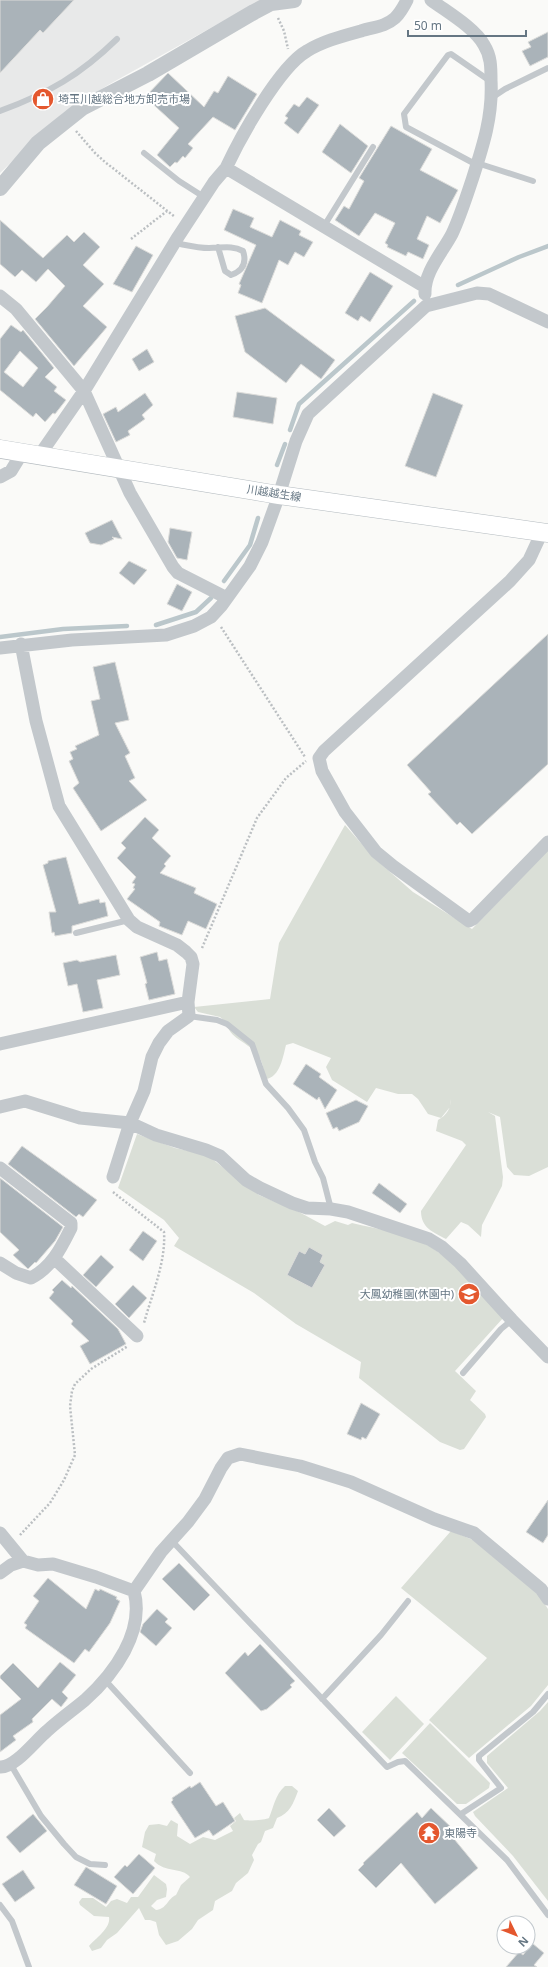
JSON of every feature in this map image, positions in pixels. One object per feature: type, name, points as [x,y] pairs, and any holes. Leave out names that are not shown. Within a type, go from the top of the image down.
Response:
[{"type":"main road","name":"川越越生線","points":[[0,448],[39,456],[279,495],[545,532]]},
{"type":"street","points":[[0,188],[38,143],[82,108],[148,74],[271,3],[294,0]]},
{"type":"street","points":[[39,456],[84,391],[204,197],[226,168],[259,108],[293,61],[307,50],[322,44],[363,30],[382,26],[396,18],[407,0]]},
{"type":"street","points":[[426,306],[425,287],[432,268],[452,234],[477,164],[485,140],[493,96],[490,56],[484,43],[476,34],[432,0]]},
{"type":"street","points":[[226,168],[425,287]]},
{"type":"street","points":[[0,648],[21,644],[166,636],[194,626],[213,615],[250,566],[262,542],[296,441],[308,414],[426,306],[477,292],[489,294],[548,322]]},
{"type":"street","points":[[0,296],[16,309],[84,391],[130,493],[173,567],[178,573],[227,598]]},
{"type":"street","points":[[0,477],[11,471],[22,453]]},
{"type":"street","points":[[545,532],[529,560],[510,581],[324,751],[319,758],[322,771],[345,812],[376,852],[393,866],[469,920],[473,919],[548,842]]},
{"type":"street","points":[[21,644],[36,720],[59,806],[129,920],[137,927],[186,952],[193,964],[188,1002],[189,1016],[168,1031],[159,1043],[152,1057],[144,1090],[130,1123],[113,1177]]},
{"type":"street","points":[[0,1044],[188,1002]]},
{"type":"street","points":[[0,1107],[25,1101],[80,1118],[130,1123],[156,1135],[206,1150],[220,1156],[246,1180],[292,1203],[307,1208],[331,1209],[348,1212],[429,1239],[442,1247],[488,1292],[512,1320],[548,1356]]},
{"type":"street","points":[[0,1168],[71,1223],[71,1228],[54,1259],[41,1273],[31,1278],[16,1273],[0,1263]]},
{"type":"street","points":[[54,1259],[137,1336]]},
{"type":"street","points":[[6,1766],[85,1699],[105,1680],[129,1642],[134,1629],[136,1611],[134,1591],[171,1540],[188,1522],[205,1499],[221,1468],[228,1458],[240,1454],[257,1456],[300,1466],[352,1482],[434,1519],[474,1533],[541,1589],[548,1599]]},
{"type":"street","points":[[0,1533],[23,1561]]},
{"type":"street","points":[[0,1573],[11,1565],[23,1561],[38,1565],[54,1564],[65,1566],[134,1591]]},
{"type":"lane","points":[[0,111],[40,95],[77,74],[98,58],[117,39]]},
{"type":"lane","points":[[492,82],[452,54],[448,55],[404,114],[406,127],[477,164],[533,181]]},
{"type":"lane","points":[[493,96],[548,68]]},
{"type":"lane","points":[[324,226],[374,147]]},
{"type":"lane","points":[[144,153],[179,181],[204,197]]},
{"type":"lane","points":[[175,243],[191,246],[235,247],[243,251],[245,258],[244,266],[237,273],[231,275],[225,271],[218,247]]},
{"type":"lane","points":[[76,933],[129,920]]},
{"type":"lane","points":[[189,1016],[217,1020],[227,1024],[252,1044],[266,1084],[299,1121],[306,1135],[315,1162],[323,1178],[331,1209]]},
{"type":"lane","points":[[463,1373],[501,1329],[512,1320]]},
{"type":"lane","points":[[171,1540],[387,1767],[398,1762],[405,1761],[461,1814],[507,1860],[548,1915]]},
{"type":"lane","points":[[322,1699],[381,1635],[408,1601]]},
{"type":"lane","points":[[105,1680],[190,1773]]},
{"type":"lane","points":[[461,1814],[501,1788],[479,1760],[479,1756],[533,1712],[548,1694]]},
{"type":"lane","points":[[6,1766],[41,1816],[68,1848],[76,1856],[90,1864],[105,1865]]},
{"type":"lane","points":[[0,1904],[12,1921],[29,1967]]},
{"type":"path","points":[[271,3],[284,31],[293,61]]},
{"type":"path","points":[[68,119],[95,153],[186,225]]},
{"type":"path","points":[[131,239],[167,211]]},
{"type":"path","points":[[193,964],[206,939],[257,818],[286,778],[303,762],[308,760],[213,615]]},
{"type":"path","points":[[10,1545],[50,1503],[64,1480],[75,1455],[70,1406],[72,1391],[75,1384],[83,1374],[127,1347],[137,1336],[143,1324],[163,1256],[165,1244],[164,1232],[113,1192],[113,1177]]},
{"type":"shaded area","name":"埼玉川越総合地方卸売市場","points":[[0,0],[261,0],[108,85],[63,113],[0,173]]},
{"type":"shaded area","points":[[345,825],[374,858],[413,892],[472,929],[548,850],[548,1167],[529,1176],[514,1175],[507,1167],[500,1117],[488,1112],[495,1116],[503,1177],[502,1186],[482,1225],[481,1237],[468,1225],[461,1222],[446,1239],[429,1229],[423,1222],[421,1211],[466,1145],[462,1141],[436,1131],[438,1120],[441,1118],[428,1114],[418,1099],[412,1094],[398,1094],[376,1088],[367,1102],[332,1080],[326,1067],[331,1058],[293,1043],[286,1045],[282,1061],[275,1075],[266,1079],[260,1058],[251,1048],[236,1038],[228,1028],[226,1022],[220,1017],[198,1012],[194,1007],[270,999],[279,943]]},
{"type":"shaded area","points":[[137,1134],[175,1148],[207,1155],[259,1195],[299,1212],[325,1226],[335,1221],[348,1225],[352,1223],[381,1229],[411,1238],[429,1246],[459,1269],[504,1317],[455,1371],[476,1391],[470,1400],[485,1414],[486,1417],[464,1449],[460,1450],[440,1442],[359,1378],[361,1362],[296,1324],[254,1293],[174,1246],[179,1238],[164,1220],[118,1188]]},
{"type":"shaded area","points":[[451,1531],[473,1540],[539,1595],[548,1609],[548,1685],[531,1706],[469,1758],[429,1720],[487,1658],[401,1588]]},
{"type":"shaded area","points":[[396,1696],[424,1724],[390,1760],[362,1732]]},
{"type":"shaded area","points":[[548,1702],[548,1901],[513,1856],[475,1816],[473,1812],[508,1788],[487,1763],[487,1756],[540,1711]]},
{"type":"shaded area","points":[[430,1723],[490,1783],[489,1788],[466,1804],[457,1804],[402,1753]]},
{"type":"shaded area","points":[[285,1786],[292,1786],[298,1791],[288,1811],[277,1818],[273,1828],[265,1831],[261,1842],[258,1844],[252,1855],[254,1860],[248,1873],[236,1883],[232,1891],[215,1901],[213,1910],[198,1920],[192,1929],[178,1941],[166,1945],[159,1935],[156,1922],[145,1920],[139,1908],[117,1933],[107,1940],[101,1948],[92,1951],[89,1946],[108,1925],[109,1917],[94,1916],[80,1905],[79,1902],[82,1898],[93,1898],[106,1907],[111,1901],[117,1899],[127,1903],[131,1897],[138,1897],[154,1875],[166,1884],[167,1889],[166,1897],[157,1900],[151,1906],[156,1910],[165,1906],[176,1895],[181,1885],[190,1877],[183,1872],[158,1865],[154,1861],[156,1854],[142,1847],[145,1832],[149,1825],[159,1824],[167,1826],[171,1820],[178,1824],[177,1836],[190,1844],[203,1837],[215,1840],[233,1831],[230,1826],[236,1821],[234,1818],[240,1813],[244,1820],[269,1818],[277,1797]]},
{"type":"building","points":[[0,0],[74,0],[43,33],[40,30],[0,73]]},
{"type":"building","points":[[548,32],[548,57],[530,66],[522,51],[531,47],[528,42]]},
{"type":"building","points":[[168,73],[204,107],[214,91],[218,93],[228,76],[257,94],[235,130],[213,117],[188,144],[193,148],[185,158],[183,156],[177,163],[175,162],[170,167],[157,155],[179,128],[145,97]]},
{"type":"building","points":[[307,97],[319,105],[298,134],[284,123],[288,118],[285,116],[294,104],[299,107]]},
{"type":"building","points":[[340,124],[368,146],[351,173],[322,152]]},
{"type":"building","points":[[391,126],[432,149],[420,170],[458,190],[440,223],[427,216],[417,239],[429,245],[423,259],[408,252],[406,256],[387,247],[388,245],[385,243],[395,223],[375,213],[359,236],[335,220],[344,206],[349,209],[364,181],[359,178]]},
{"type":"building","points":[[233,209],[254,218],[250,227],[272,237],[280,220],[301,231],[299,235],[313,242],[304,257],[295,252],[288,265],[279,260],[262,303],[238,293],[241,285],[239,284],[256,245],[224,230]]},
{"type":"building","points":[[0,220],[43,258],[67,235],[74,242],[84,232],[100,247],[83,265],[104,284],[83,306],[107,327],[74,366],[35,319],[65,286],[48,269],[36,282],[22,270],[15,277],[0,264]]},
{"type":"building","points":[[136,246],[153,255],[132,292],[113,284]]},
{"type":"building","points":[[370,272],[393,286],[370,322],[361,316],[358,321],[345,313]]},
{"type":"building","points":[[265,308],[335,360],[321,379],[301,364],[286,383],[245,352],[235,316]]},
{"type":"building","points":[[11,325],[21,332],[23,330],[54,368],[45,377],[57,387],[54,391],[66,400],[55,414],[53,413],[45,422],[36,413],[33,417],[0,390],[0,339]],"holes":[[[20,351],[38,368],[23,387],[4,372]]]},
{"type":"building","points":[[147,349],[154,362],[139,371],[132,359]]},
{"type":"building","points":[[237,392],[277,398],[273,424],[233,417]]},
{"type":"building","points":[[145,393],[153,405],[142,415],[145,419],[128,431],[130,435],[116,442],[103,414],[116,407],[118,412]]},
{"type":"building","points":[[433,393],[463,405],[436,477],[405,466]]},
{"type":"building","points":[[112,520],[122,539],[112,537],[114,539],[101,545],[90,543],[85,533]]},
{"type":"building","points":[[170,528],[192,532],[187,560],[177,558],[168,542]]},
{"type":"building","points":[[129,561],[147,570],[134,585],[119,573]]},
{"type":"building","points":[[177,584],[192,592],[182,611],[167,604]]},
{"type":"building","points":[[548,634],[548,764],[472,834],[460,822],[457,825],[428,794],[431,792],[407,765]]},
{"type":"building","points":[[115,662],[129,720],[115,723],[130,753],[125,756],[135,778],[129,781],[147,800],[101,831],[73,788],[79,783],[69,761],[73,759],[70,752],[77,749],[75,746],[99,735],[91,701],[100,699],[93,667]]},
{"type":"building","points":[[145,817],[159,830],[152,838],[171,856],[164,864],[166,866],[160,873],[196,888],[194,893],[217,904],[206,929],[188,921],[182,935],[159,926],[160,922],[127,899],[135,889],[133,888],[135,884],[132,883],[136,877],[117,858],[126,848],[121,843]]},
{"type":"building","points":[[66,857],[79,904],[99,899],[100,903],[105,902],[108,916],[72,926],[72,933],[55,936],[54,932],[52,933],[49,912],[56,912],[43,865],[48,863],[48,861]]},
{"type":"building","points":[[157,952],[159,961],[167,959],[175,994],[149,1000],[145,984],[147,983],[140,957]]},
{"type":"building","points":[[116,955],[120,975],[97,980],[103,1008],[83,1012],[77,984],[68,986],[63,963],[77,960],[80,962]]},
{"type":"building","points":[[306,1064],[321,1074],[319,1077],[337,1090],[325,1109],[319,1097],[317,1100],[293,1084]]},
{"type":"building","points":[[356,1100],[368,1106],[359,1122],[339,1131],[337,1127],[333,1129],[326,1113]]},
{"type":"building","points":[[22,1146],[97,1200],[83,1217],[79,1214],[76,1217],[8,1164]]},
{"type":"building","points":[[0,1178],[63,1227],[55,1241],[36,1263],[35,1262],[28,1269],[13,1255],[19,1250],[0,1232]]},
{"type":"building","points":[[379,1183],[407,1204],[400,1213],[372,1193]]},
{"type":"building","points":[[143,1231],[157,1241],[143,1261],[129,1250]]},
{"type":"building","points":[[309,1247],[323,1255],[320,1262],[325,1265],[312,1288],[287,1275],[299,1251],[305,1254]]},
{"type":"building","points":[[101,1255],[114,1267],[96,1287],[83,1275]]},
{"type":"building","points":[[62,1280],[71,1288],[72,1286],[118,1329],[126,1344],[90,1364],[80,1346],[89,1341],[71,1324],[73,1321],[49,1298],[54,1292],[52,1290]]},
{"type":"building","points":[[133,1285],[147,1298],[129,1318],[115,1304]]},
{"type":"building","points":[[361,1403],[380,1414],[366,1439],[362,1437],[361,1440],[347,1434]]},
{"type":"building","points":[[548,1500],[548,1535],[543,1543],[526,1532]]},
{"type":"building","points":[[179,1563],[210,1595],[194,1611],[162,1579]]},
{"type":"building","points":[[48,1578],[86,1609],[95,1589],[99,1591],[100,1589],[117,1597],[116,1599],[120,1601],[110,1623],[89,1652],[85,1649],[74,1663],[25,1628],[27,1625],[24,1623],[39,1601],[33,1596]]},
{"type":"building","points":[[157,1609],[168,1619],[165,1622],[172,1628],[156,1646],[140,1632],[143,1624]]},
{"type":"building","points":[[260,1644],[295,1681],[290,1685],[292,1687],[267,1709],[261,1711],[225,1673],[245,1652],[248,1656]]},
{"type":"building","points":[[60,1662],[76,1675],[62,1692],[68,1698],[61,1707],[52,1699],[32,1719],[33,1722],[13,1736],[16,1740],[0,1752],[0,1715],[21,1699],[0,1678],[0,1676],[13,1663],[38,1688]]},
{"type":"building","points":[[200,1782],[216,1806],[223,1802],[235,1821],[213,1836],[209,1830],[195,1838],[171,1802],[173,1800],[172,1798],[190,1786],[191,1788]]},
{"type":"building","points":[[329,1808],[346,1826],[334,1837],[317,1820]]},
{"type":"building","points":[[431,1808],[454,1830],[450,1834],[478,1868],[435,1904],[401,1863],[376,1888],[358,1870],[364,1864],[363,1863],[417,1812],[422,1818]]},
{"type":"building","points":[[33,1814],[47,1831],[20,1853],[6,1837]]},
{"type":"building","points":[[139,1854],[155,1868],[133,1894],[114,1877],[125,1865],[127,1867]]},
{"type":"building","points":[[86,1867],[117,1886],[106,1904],[74,1885]]},
{"type":"building","points":[[23,1870],[35,1888],[15,1902],[2,1884]]},
{"type":"building","points":[[536,1946],[544,1953],[534,1965],[537,1967],[506,1967],[516,1955],[536,1955]]},
{"type":"waterway","points":[[458,285],[519,257],[548,246]]},
{"type":"waterway","points":[[290,430],[299,404],[414,301]]},
{"type":"waterway","points":[[277,465],[285,444]]},
{"type":"waterway","points":[[224,581],[250,545],[258,518]]},
{"type":"waterway","points":[[156,625],[196,612],[211,598]]},
{"type":"waterway","points":[[0,637],[63,629],[127,626]]},
{"type":"place","name":"埼玉川越総合地方卸売市場","points":[[43,99]]},
{"type":"place","name":"大鳳幼稚園(休園中)","points":[[469,1294]]},
{"type":"place","name":"東陽寺","points":[[429,1833]]}]
